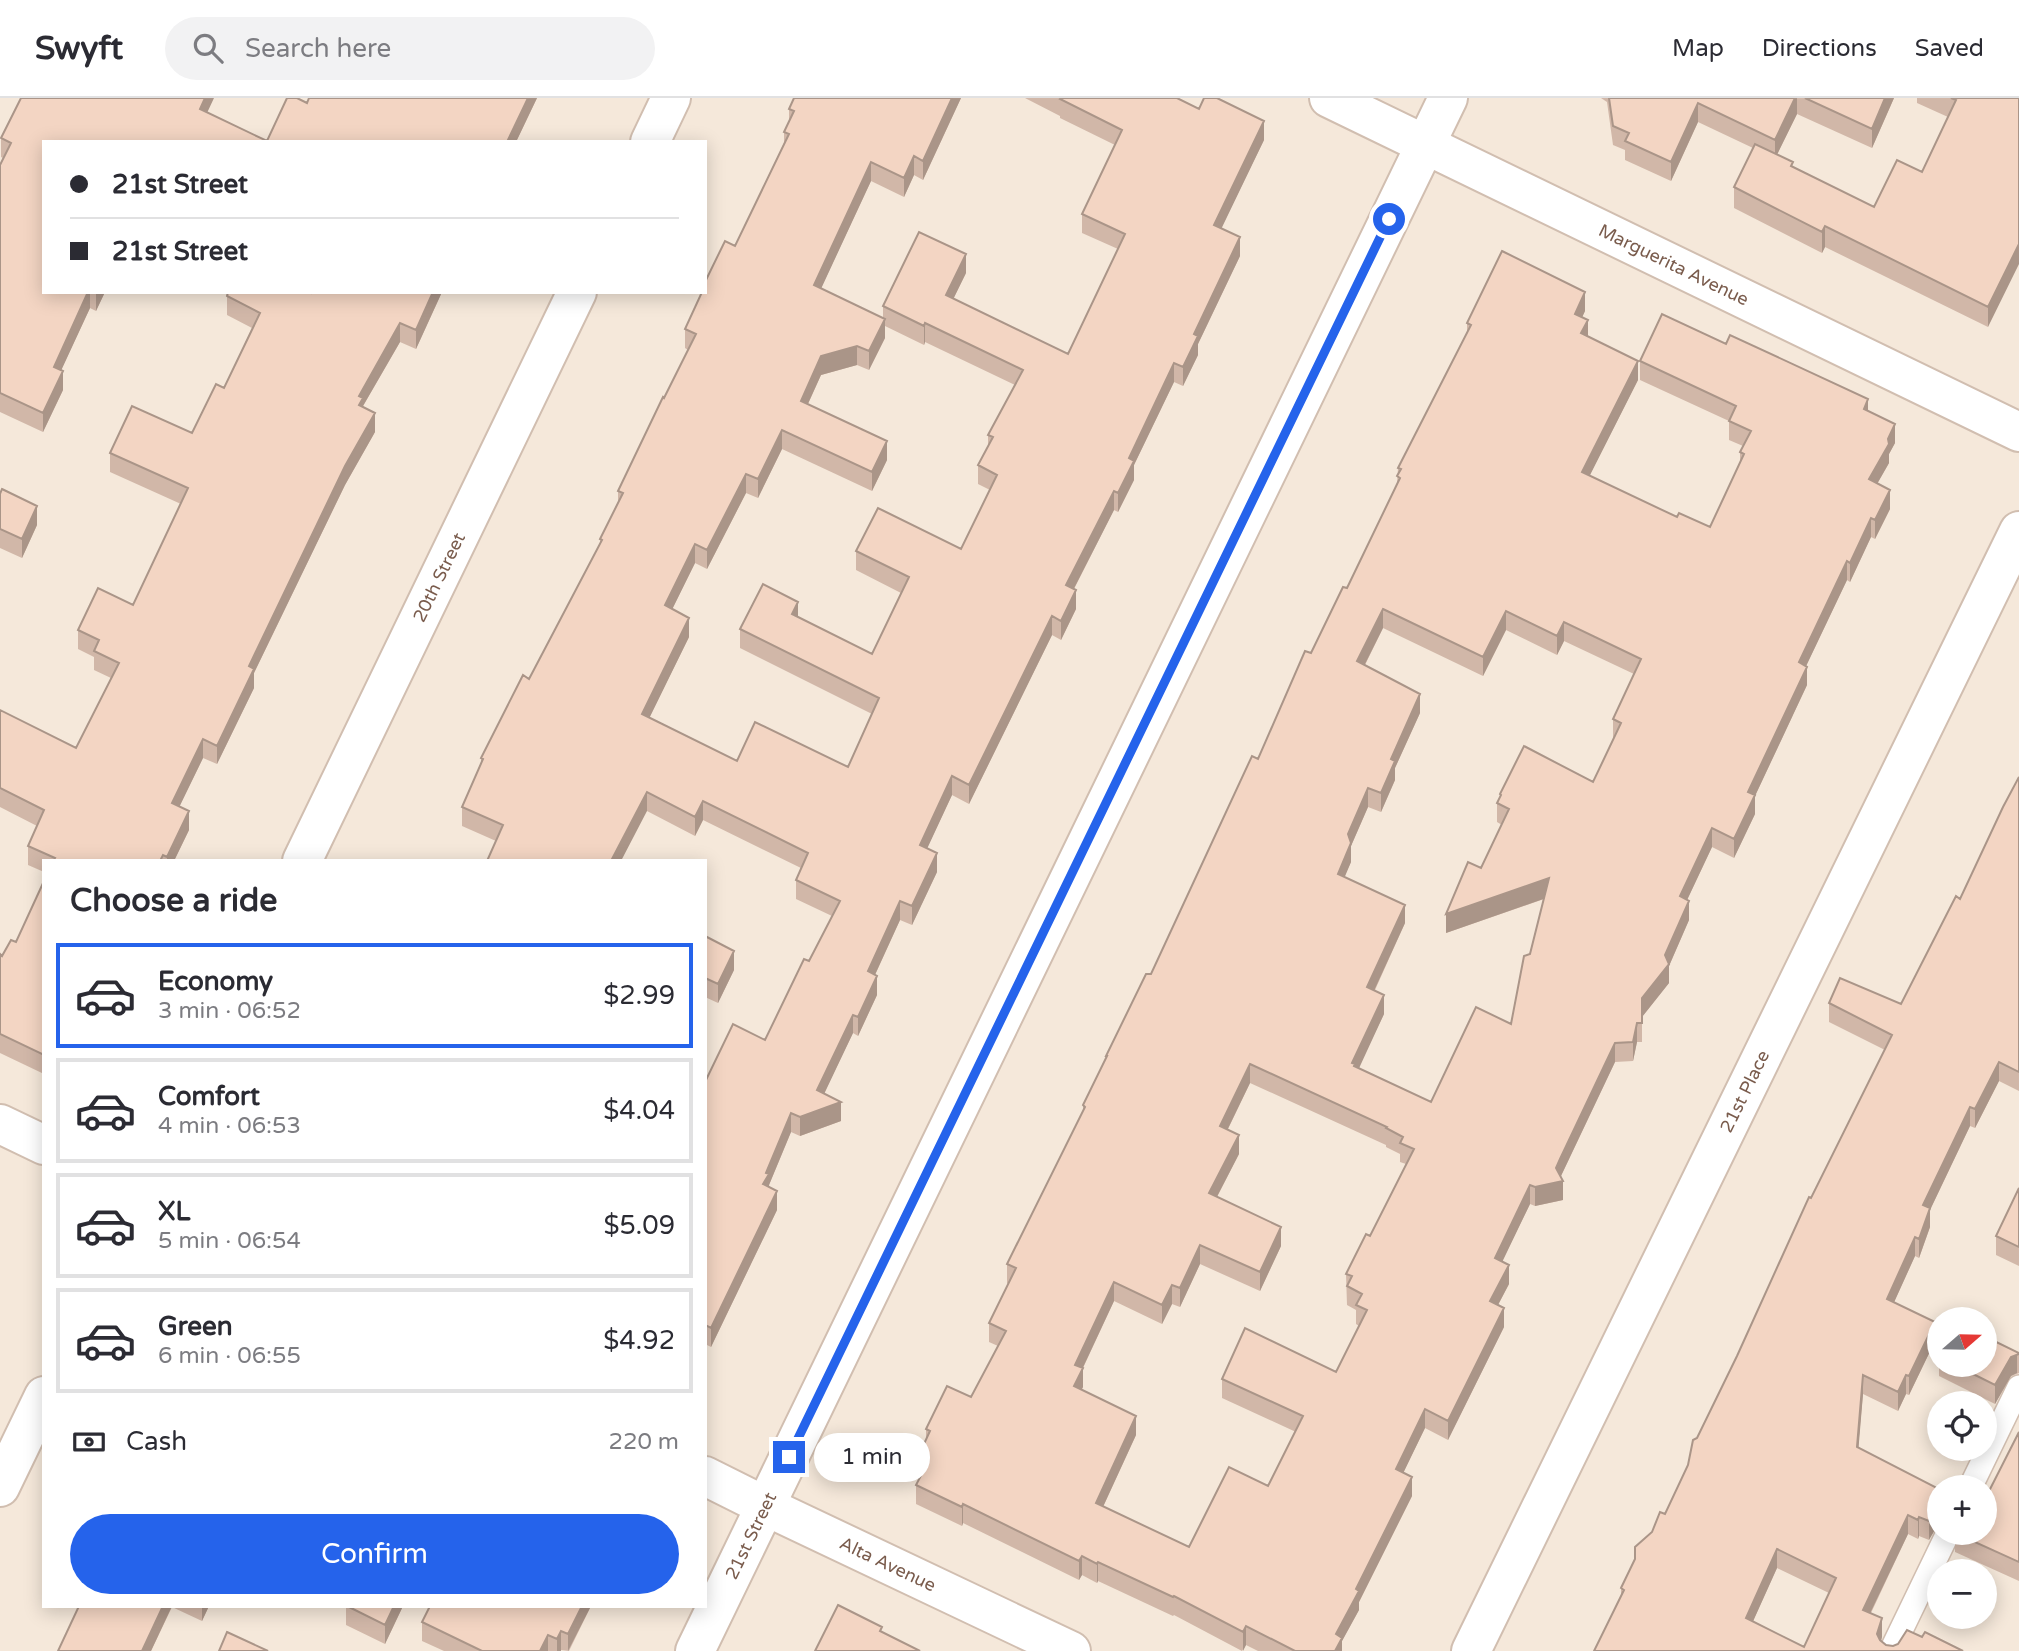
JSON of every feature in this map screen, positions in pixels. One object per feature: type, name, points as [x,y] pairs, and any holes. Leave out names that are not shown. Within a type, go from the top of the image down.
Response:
[{"type":"street","points":[[651,140],[671,98]]},
{"type":"street","name":"Marguerita Avenue","points":[[1329,98],[2019,432]]},
{"type":"street","name":"21st Street","points":[[695,1651],[1448,98]]},
{"type":"street","name":"20th Street","points":[[303,859],[576,294]]},
{"type":"street","name":"21st Place","points":[[1471,1651],[2019,531]]},
{"type":"street","points":[[0,1124],[42,1144]]},
{"type":"street","points":[[0,1487],[42,1400]]},
{"type":"street","name":"Alta Avenue","points":[[707,1477],[1071,1651]]},
{"type":"lane","points":[[1976,1475],[2019,1387]]},
{"type":"lane","points":[[1891,1651],[1942,1545]]},
{"type":"shaded area","points":[[0,98],[2019,98],[2019,1651],[0,1651]]},
{"type":"building","points":[[21,98],[205,98],[200,109],[265,140],[42,140],[42,294],[87,294],[54,367],[63,371],[43,413],[0,393],[0,165],[11,143],[1,138]]},
{"type":"building","points":[[287,98],[297,98],[307,103],[309,98],[528,98],[508,140],[267,140]]},
{"type":"building","points":[[794,98],[952,98],[923,161],[914,156],[904,178],[871,162],[814,285],[885,319],[869,351],[857,346],[821,356],[801,401],[887,441],[872,472],[782,430],[758,479],[746,474],[707,550],[695,544],[665,605],[689,618],[642,714],[737,761],[755,722],[848,767],[879,698],[740,629],[763,584],[798,602],[792,614],[872,654],[909,577],[856,551],[878,508],[961,549],[997,475],[978,465],[993,437],[988,435],[1023,370],[883,306],[919,232],[966,254],[946,295],[1068,354],[1125,234],[1082,214],[1122,130],[1060,99],[1177,98],[1199,109],[1204,98],[1217,98],[1264,121],[1214,225],[1240,237],[1194,334],[1198,336],[1183,367],[1174,363],[1129,458],[1134,461],[1118,493],[1114,491],[1066,585],[1076,590],[1061,621],[1052,616],[969,785],[952,776],[920,845],[937,853],[912,906],[900,901],[868,971],[877,976],[858,1017],[853,1015],[817,1090],[841,1102],[800,1117],[791,1113],[763,1184],[777,1191],[711,1328],[707,1326],[707,1078],[733,1024],[765,1040],[804,959],[809,961],[840,901],[796,880],[808,853],[703,801],[695,817],[647,792],[612,859],[488,859],[503,825],[462,807],[483,759],[481,758],[523,675],[529,679],[602,540],[600,539],[623,493],[618,491],[696,334],[685,329],[701,294],[707,294],[707,278],[725,241],[735,246],[789,134],[784,132],[794,111],[789,109]]},
{"type":"building","points":[[1609,98],[1795,98],[1775,140],[1698,103],[1671,162],[1625,141],[1629,133],[1613,126]]},
{"type":"building","points":[[1805,98],[1885,98],[1872,129]]},
{"type":"building","points":[[1951,98],[2019,98],[2019,244],[1988,307],[1825,226],[1822,232],[1734,187],[1755,144],[1793,162],[1791,166],[1874,207],[1897,160],[1922,172],[1956,100]]},
{"type":"building","points":[[1502,251],[1585,292],[1575,314],[1588,320],[1581,333],[1638,361],[1582,472],[1677,517],[1679,513],[1710,527],[1744,454],[1740,452],[1751,431],[1729,421],[1736,406],[1640,361],[1662,314],[1726,344],[1730,335],[1868,399],[1864,409],[1895,424],[1888,439],[1889,444],[1869,479],[1890,490],[1875,520],[1871,518],[1850,563],[1847,561],[1799,662],[1807,667],[1748,792],[1755,795],[1734,839],[1712,828],[1680,896],[1689,901],[1665,955],[1669,964],[1642,998],[1642,1023],[1637,1023],[1633,1042],[1615,1043],[1556,1168],[1563,1181],[1535,1187],[1530,1185],[1495,1258],[1509,1265],[1490,1301],[1504,1308],[1448,1421],[1425,1409],[1396,1469],[1412,1477],[1336,1634],[1342,1638],[1335,1651],[1295,1651],[1246,1626],[1243,1632],[1174,1596],[1098,1562],[1097,1564],[1082,1556],[1079,1561],[963,1504],[962,1507],[916,1485],[927,1464],[917,1459],[930,1431],[926,1429],[947,1386],[971,1397],[1006,1331],[989,1323],[1016,1268],[1007,1264],[1085,1107],[1083,1105],[1146,974],[1151,974],[1252,756],[1258,759],[1305,651],[1311,653],[1343,587],[1347,588],[1400,478],[1397,476],[1401,469],[1398,468],[1471,325],[1467,323]],"holes":[[[1383,609],[1483,657],[1506,611],[1557,636],[1564,622],[1641,659],[1613,719],[1621,723],[1593,782],[1524,746],[1500,794],[1497,803],[1509,809],[1481,868],[1468,862],[1446,914],[1549,878],[1530,954],[1524,956],[1511,1024],[1476,1007],[1431,1102],[1352,1063],[1384,995],[1367,987],[1405,905],[1338,874],[1351,843],[1348,834],[1368,788],[1381,793],[1395,761],[1391,759],[1420,694],[1357,661]],[[1250,1064],[1387,1127],[1403,1137],[1400,1143],[1414,1149],[1370,1236],[1366,1234],[1346,1274],[1352,1276],[1347,1286],[1362,1294],[1356,1305],[1367,1310],[1336,1372],[1245,1328],[1222,1379],[1303,1416],[1268,1486],[1229,1467],[1189,1547],[1096,1503],[1136,1416],[1074,1386],[1083,1368],[1075,1365],[1114,1282],[1162,1305],[1172,1285],[1180,1288],[1200,1245],[1260,1272],[1281,1227],[1209,1193],[1239,1135],[1220,1126]]]},
{"type":"building","points":[[432,294],[416,330],[400,323],[359,396],[363,398],[359,405],[375,413],[345,466],[249,666],[254,669],[217,746],[203,739],[172,803],[189,811],[167,857],[54,859],[28,846],[44,810],[0,788],[0,710],[76,748],[119,663],[94,651],[99,640],[78,630],[98,588],[133,605],[188,488],[110,453],[132,406],[192,433],[216,384],[224,388],[260,313],[227,296]]},
{"type":"building","points":[[2,489],[37,506],[22,539],[0,529]]},
{"type":"building","points":[[2019,777],[2019,1072],[1999,1062],[1975,1109],[1970,1107],[1923,1205],[1930,1208],[1919,1239],[1915,1237],[1887,1299],[1927,1318],[1927,1339],[1898,1392],[1863,1375],[1857,1447],[1927,1483],[1927,1520],[1919,1517],[1918,1520],[1908,1515],[1863,1610],[1882,1618],[1877,1634],[1886,1645],[1898,1644],[1907,1630],[1922,1637],[1925,1632],[1963,1651],[1594,1651],[1624,1590],[1621,1588],[1635,1559],[1635,1547],[1652,1532],[1660,1512],[1665,1514],[1688,1465],[1693,1440],[1697,1438],[1737,1356],[1809,1197],[1811,1198],[1892,1035],[1829,1003],[1840,978],[1901,1004],[1956,896],[1960,899]],"holes":[[[1777,1549],[1836,1578],[1804,1647],[1746,1618]]]},
{"type":"building","points":[[42,885],[42,1054],[0,1034],[0,954],[2,956],[11,940],[16,942]]},
{"type":"building","points":[[707,937],[734,951],[718,984],[707,979]]},
{"type":"building","points":[[2019,1188],[2019,1247],[1996,1236]]},
{"type":"building","points":[[1997,1342],[2019,1354],[2011,1357],[1995,1385],[1979,1377],[1997,1377]]},
{"type":"building","points":[[2019,1432],[2019,1562],[1981,1545],[1997,1545],[1997,1475]]},
{"type":"building","points":[[838,1605],[882,1627],[880,1631],[920,1651],[815,1651]]},
{"type":"building","points":[[78,1608],[162,1608],[142,1651],[58,1651]]},
{"type":"building","points":[[351,1608],[393,1608],[385,1625]]},
{"type":"building","points":[[429,1608],[581,1608],[568,1634],[561,1631],[557,1639],[548,1635],[540,1651],[482,1651],[422,1622]]},
{"type":"building","points":[[227,1632],[268,1651],[219,1651]]},
{"type":"route","points":[[789,1457],[1389,219]]}]
